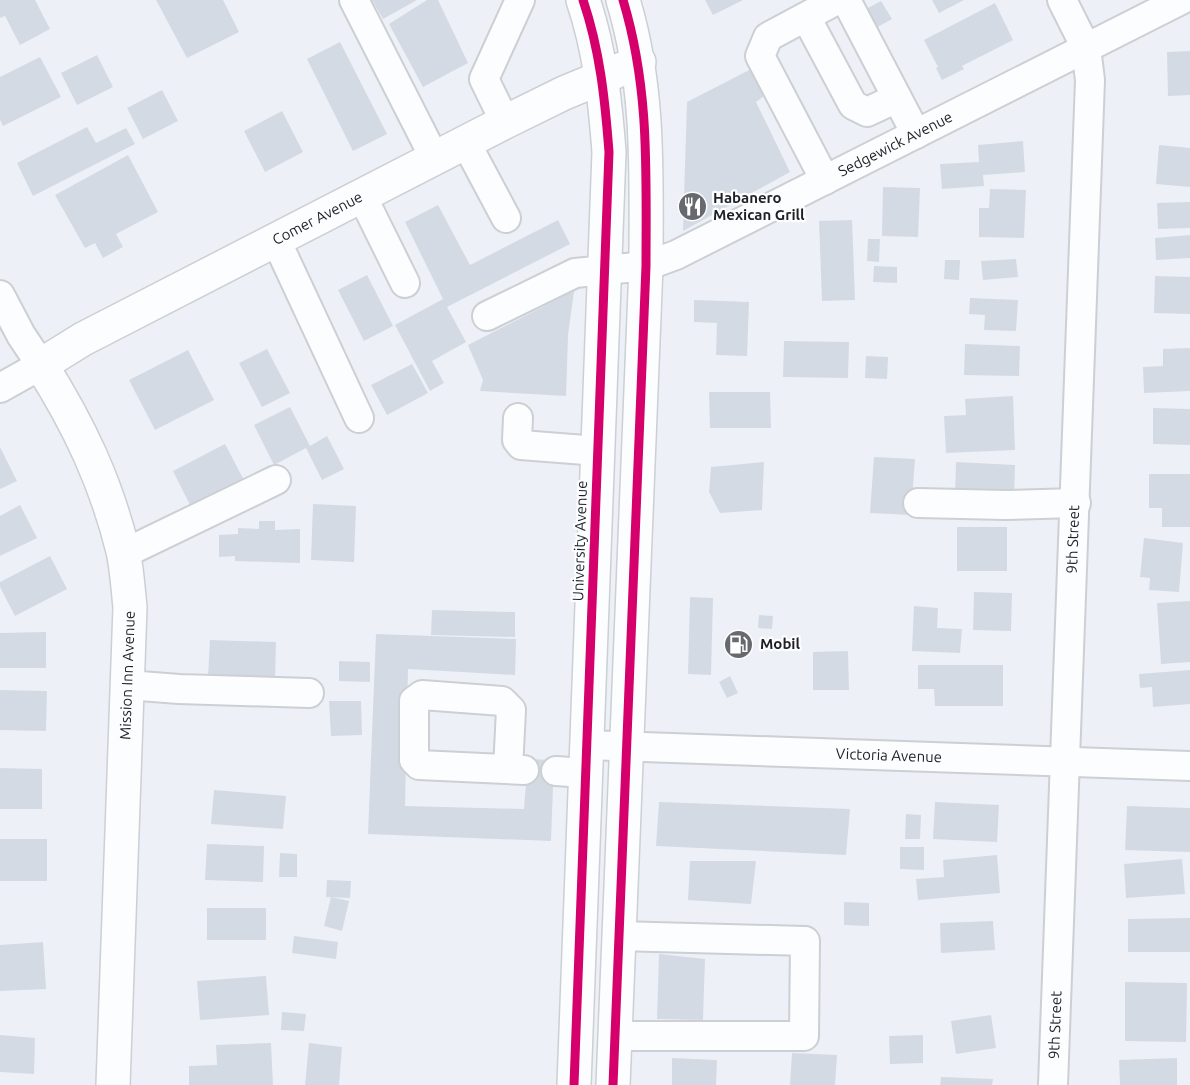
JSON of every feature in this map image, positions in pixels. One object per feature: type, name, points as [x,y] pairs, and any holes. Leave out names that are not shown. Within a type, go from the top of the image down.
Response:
[{"type":"main road","name":"University Avenue","points":[[574,1085],[576,763],[598,451],[609,152],[602,77],[593,28],[583,0]]},
{"type":"main road","points":[[613,1085],[646,266],[646,133],[639,62],[623,0]]},
{"type":"main road","name":"Comer Avenue","points":[[40,365],[83,339],[505,122],[639,62]]},
{"type":"main road","name":"Mission Inn Avenue","points":[[40,365],[59,394],[99,472],[110,502],[123,554],[130,607],[113,1085]]},
{"type":"street","points":[[354,0],[435,159]]},
{"type":"street","points":[[505,122],[484,79],[520,0]]},
{"type":"street","points":[[825,180],[760,56],[768,37],[837,0]]},
{"type":"street","points":[[846,0],[916,134]]},
{"type":"street","name":"9th Street","points":[[1053,1085],[1067,761],[1090,80],[1086,48],[1062,0]]},
{"type":"street","name":"Sedgewick Avenue","points":[[487,316],[575,273],[646,266],[677,255],[1181,0]]},
{"type":"street","points":[[806,17],[853,105],[867,112],[897,99]]},
{"type":"street","points":[[466,143],[506,218]]},
{"type":"street","points":[[362,196],[405,283]]},
{"type":"street","points":[[276,240],[359,418]]},
{"type":"street","name":"Mission Inn Avenue","points":[[0,295],[40,365]]},
{"type":"street","name":"Comer Avenue","points":[[0,388],[40,365]]},
{"type":"street","points":[[518,418],[517,440],[521,445],[598,451]]},
{"type":"street","points":[[123,554],[276,480]]},
{"type":"street","points":[[918,503],[1005,506],[1076,503]]},
{"type":"street","points":[[128,685],[309,693]]},
{"type":"street","name":"Victoria Avenue","points":[[576,763],[628,746],[1190,766]]},
{"type":"street","points":[[615,1036],[804,1036],[805,941],[618,936]]},
{"type":"building","points":[[0,0],[35,0],[50,29],[20,45],[5,16],[0,18]]},
{"type":"building","points":[[156,0],[223,0],[239,32],[187,58]]},
{"type":"building","points":[[372,0],[417,0],[383,19]]},
{"type":"building","points":[[427,0],[438,0],[468,63],[423,87],[389,24]]},
{"type":"building","points":[[705,0],[743,0],[713,15]]},
{"type":"building","points":[[932,0],[964,0],[939,13]]},
{"type":"building","points":[[881,1],[892,19],[874,29],[864,10]]},
{"type":"building","points":[[995,3],[1013,40],[962,66],[964,69],[942,80],[924,40]]},
{"type":"building","points":[[340,42],[387,134],[353,151],[307,59]]},
{"type":"building","points":[[1190,51],[1190,95],[1168,96],[1167,52]]},
{"type":"building","points":[[97,55],[113,87],[77,105],[61,73]]},
{"type":"building","points":[[40,57],[61,97],[3,126],[0,120],[0,77]]},
{"type":"building","points":[[761,64],[775,88],[756,102],[790,172],[683,231],[687,102]]},
{"type":"building","points":[[162,90],[178,121],[143,139],[127,108]]},
{"type":"building","points":[[282,111],[303,152],[265,172],[244,131]]},
{"type":"building","points":[[87,127],[96,143],[126,128],[135,144],[33,196],[17,163]]},
{"type":"building","points":[[1023,141],[1025,172],[983,175],[984,186],[942,189],[940,164],[979,162],[978,145]]},
{"type":"building","points":[[1159,145],[1190,148],[1190,187],[1156,184]]},
{"type":"building","points":[[128,155],[158,212],[116,234],[123,247],[103,258],[95,243],[85,248],[55,195]]},
{"type":"building","points":[[883,187],[920,188],[918,237],[882,236]]},
{"type":"building","points":[[990,189],[1026,190],[1024,238],[979,237],[979,208],[989,208]]},
{"type":"building","points":[[1190,202],[1190,228],[1158,229],[1157,203]]},
{"type":"building","points":[[438,205],[470,265],[558,220],[570,244],[447,307],[466,342],[432,361],[444,383],[430,391],[395,325],[443,299],[405,222]]},
{"type":"building","points":[[852,220],[855,300],[822,301],[819,221]]},
{"type":"building","points":[[1190,235],[1190,258],[1156,260],[1155,238]]},
{"type":"building","points":[[868,239],[880,239],[879,262],[867,261]]},
{"type":"building","points":[[1016,259],[1018,277],[983,280],[981,261]]},
{"type":"building","points":[[945,260],[960,260],[959,280],[944,279]]},
{"type":"building","points":[[874,266],[897,267],[897,283],[873,282]]},
{"type":"building","points":[[367,275],[393,326],[364,341],[338,290]]},
{"type":"building","points":[[1155,276],[1190,277],[1190,314],[1154,313]]},
{"type":"building","points":[[574,291],[568,335],[566,396],[480,391],[483,380],[468,345]]},
{"type":"building","points":[[970,298],[1018,300],[1016,331],[984,330],[985,315],[969,314]]},
{"type":"building","points":[[694,300],[749,302],[747,356],[716,355],[717,323],[694,322]]},
{"type":"building","points":[[784,341],[849,342],[848,378],[783,377]]},
{"type":"building","points":[[965,344],[1020,346],[1019,376],[964,375]]},
{"type":"building","points":[[1190,348],[1190,391],[1144,393],[1143,367],[1163,366],[1163,349]]},
{"type":"building","points":[[267,349],[290,393],[262,407],[239,363]]},
{"type":"building","points":[[188,350],[214,400],[155,430],[129,380]]},
{"type":"building","points":[[866,356],[888,357],[887,379],[865,378]]},
{"type":"building","points":[[412,364],[428,393],[387,415],[371,385]]},
{"type":"building","points":[[709,392],[770,392],[771,428],[710,428]]},
{"type":"building","points":[[1013,396],[1015,450],[946,453],[944,416],[966,415],[965,399]]},
{"type":"building","points":[[290,407],[310,446],[327,436],[344,469],[322,480],[306,448],[274,465],[254,425]]},
{"type":"building","points":[[1153,408],[1190,409],[1190,445],[1153,444]]},
{"type":"building","points":[[225,444],[246,484],[193,511],[173,471]]},
{"type":"building","points":[[0,447],[17,481],[0,489]]},
{"type":"building","points":[[874,457],[915,459],[911,515],[870,513]]},
{"type":"building","points":[[764,462],[762,510],[720,513],[709,492],[711,467]]},
{"type":"building","points":[[956,462],[1015,465],[1014,501],[955,498]]},
{"type":"building","points":[[1149,474],[1190,474],[1190,527],[1162,527],[1162,508],[1149,508]]},
{"type":"building","points":[[313,504],[356,506],[354,562],[311,560]]},
{"type":"building","points":[[20,505],[37,538],[0,556],[0,516]]},
{"type":"building","points":[[259,521],[275,521],[275,530],[300,529],[300,563],[235,561],[235,556],[219,557],[219,535],[238,534],[238,528],[259,529]]},
{"type":"building","points":[[957,527],[1007,527],[1007,571],[957,571]]},
{"type":"building","points":[[1144,538],[1183,543],[1179,592],[1149,590],[1150,578],[1140,577]]},
{"type":"building","points":[[50,556],[67,589],[15,616],[0,587],[0,582]]},
{"type":"building","points":[[974,592],[1012,593],[1011,631],[973,630]]},
{"type":"building","points":[[690,597],[713,598],[711,675],[688,674]]},
{"type":"building","points":[[1190,601],[1190,662],[1161,664],[1157,603]]},
{"type":"building","points":[[914,606],[938,608],[937,628],[962,629],[960,653],[912,651]]},
{"type":"building","points":[[432,610],[515,612],[515,637],[431,635]]},
{"type":"building","points":[[759,615],[773,616],[772,629],[758,628]]},
{"type":"building","points":[[46,632],[46,668],[0,668],[0,633]]},
{"type":"building","points":[[376,634],[516,639],[515,675],[408,669],[405,806],[524,809],[528,759],[554,760],[551,841],[368,834]]},
{"type":"building","points":[[210,640],[276,642],[275,679],[208,677]]},
{"type":"building","points":[[848,651],[849,690],[813,690],[813,652]]},
{"type":"building","points":[[339,661],[370,662],[370,682],[339,681]]},
{"type":"building","points":[[918,665],[1003,665],[1003,706],[935,706],[934,689],[918,689]]},
{"type":"building","points":[[1190,670],[1190,704],[1153,707],[1152,687],[1140,688],[1139,674]]},
{"type":"building","points":[[730,676],[738,693],[727,698],[719,682]]},
{"type":"building","points":[[0,690],[47,691],[46,731],[0,730]]},
{"type":"building","points":[[329,701],[361,701],[362,735],[331,736]]},
{"type":"building","points":[[0,768],[42,769],[42,809],[0,809]]},
{"type":"building","points":[[214,790],[286,796],[283,829],[211,824]]},
{"type":"building","points":[[659,802],[850,809],[846,855],[656,846]]},
{"type":"building","points":[[935,802],[999,805],[997,842],[933,839]]},
{"type":"building","points":[[1127,806],[1190,808],[1190,852],[1125,850]]},
{"type":"building","points":[[906,814],[921,815],[920,839],[905,839]]},
{"type":"building","points":[[0,839],[47,839],[47,881],[0,881]]},
{"type":"building","points":[[207,844],[264,846],[263,882],[205,880]]},
{"type":"building","points":[[900,847],[924,847],[924,870],[900,869]]},
{"type":"building","points":[[280,853],[297,854],[297,877],[279,877]]},
{"type":"building","points":[[997,855],[1000,893],[918,900],[916,879],[944,877],[943,860]]},
{"type":"building","points":[[1182,859],[1185,894],[1126,898],[1124,864]]},
{"type":"building","points":[[690,861],[756,861],[751,904],[688,900]]},
{"type":"building","points":[[327,880],[351,881],[350,898],[326,897]]},
{"type":"building","points":[[331,897],[349,901],[342,931],[324,926]]},
{"type":"building","points":[[844,902],[869,903],[869,926],[844,925]]},
{"type":"building","points":[[207,908],[266,908],[266,940],[207,940]]},
{"type":"building","points":[[1190,918],[1190,952],[1128,952],[1128,919]]},
{"type":"building","points":[[993,921],[995,950],[941,953],[940,923]]},
{"type":"building","points":[[294,936],[338,942],[336,959],[292,953]]},
{"type":"building","points":[[43,942],[46,989],[0,991],[0,945]]},
{"type":"building","points":[[659,954],[705,959],[703,1020],[657,1019]]},
{"type":"building","points":[[266,976],[269,1015],[200,1020],[197,981]]},
{"type":"building","points":[[1125,982],[1187,983],[1186,1042],[1125,1041]]},
{"type":"building","points":[[282,1012],[306,1014],[304,1031],[281,1030]]},
{"type":"building","points":[[991,1015],[996,1048],[956,1054],[951,1021]]},
{"type":"building","points":[[0,1035],[35,1038],[34,1074],[0,1072]]},
{"type":"building","points":[[923,1035],[923,1063],[890,1064],[889,1036]]},
{"type":"building","points":[[271,1043],[273,1085],[189,1085],[189,1066],[217,1065],[216,1045]]},
{"type":"building","points":[[309,1043],[342,1047],[339,1085],[305,1085]]},
{"type":"building","points":[[792,1053],[837,1055],[835,1085],[790,1085]]},
{"type":"building","points":[[672,1058],[717,1060],[716,1085],[672,1085]]},
{"type":"building","points":[[1177,1058],[1177,1085],[1120,1085],[1119,1060]]},
{"type":"building","points":[[941,1077],[993,1079],[992,1085],[940,1085]]},
{"type":"cycle path","points":[[574,1085],[609,152],[601,75],[594,38],[583,0]]},
{"type":"cycle path","points":[[613,1085],[646,266],[645,132],[638,66],[623,0]]},
{"type":"place","name":"Habanero Mexican Grill","points":[[692,207]]},
{"type":"place","name":"Mobil","points":[[739,644]]}]
